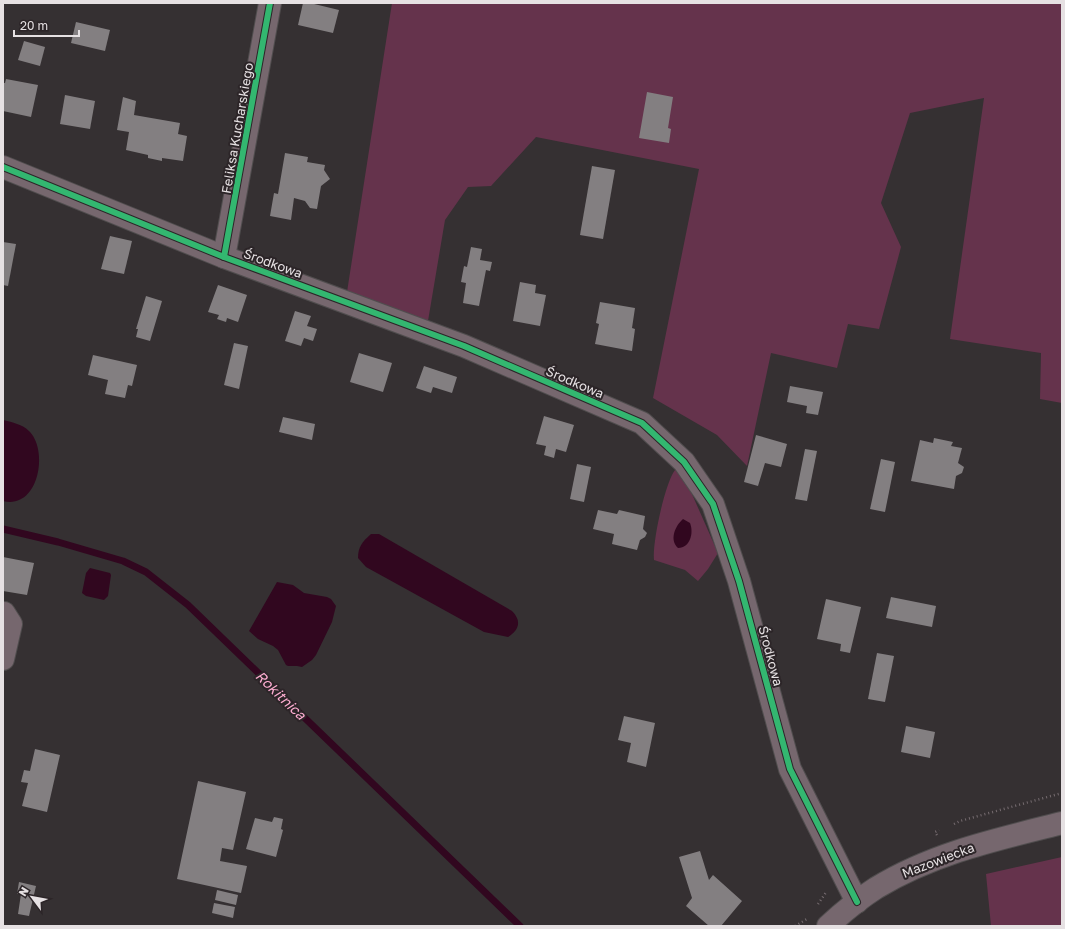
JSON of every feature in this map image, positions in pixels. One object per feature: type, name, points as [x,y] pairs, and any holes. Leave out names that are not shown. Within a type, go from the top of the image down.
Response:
[{"type":"street","name":"Feliksa Kucharskiego","points":[[224,257],[270,3]]},
{"type":"street","name":"Środkowa","points":[[3,167],[224,257],[464,346],[642,423],[684,462],[713,504],[739,581],[790,769],[856,902]]},
{"type":"street","points":[[3,612],[11,624],[3,659]]},
{"type":"street","name":"Mazowiecka","points":[[828,926],[856,902],[892,879],[929,862],[976,845],[1062,823]]},
{"type":"path","points":[[954,824],[960,821],[1062,794]]},
{"type":"shaded area","points":[[392,3],[1062,3],[1062,403],[1040,399],[1041,353],[950,339],[984,98],[910,113],[881,203],[901,247],[879,329],[848,324],[837,368],[771,353],[747,466],[717,435],[653,398],[699,169],[536,137],[491,186],[468,187],[445,220],[428,321],[347,292]]},
{"type":"shaded area","points":[[3,420],[20,425],[29,431],[35,440],[38,451],[39,464],[37,476],[32,488],[25,497],[15,501],[3,501]]},
{"type":"shaded area","points":[[675,470],[684,476],[718,553],[698,581],[685,570],[654,560],[657,527],[663,500]]},
{"type":"shaded area","points":[[683,519],[690,523],[692,531],[686,546],[678,548],[675,545],[674,533]]},
{"type":"shaded area","points":[[371,534],[379,534],[512,611],[517,618],[517,628],[508,637],[484,632],[366,567],[358,558],[358,554],[361,545]]},
{"type":"shaded area","points":[[90,568],[110,573],[111,575],[108,596],[104,600],[86,596],[82,593],[86,573]]},
{"type":"shaded area","points":[[277,582],[293,585],[304,593],[327,597],[331,599],[336,606],[332,622],[316,655],[302,667],[286,665],[278,650],[258,639],[249,631]]},
{"type":"shaded area","points":[[1062,857],[1062,926],[991,926],[986,874]]},
{"type":"building","points":[[303,3],[310,3],[339,10],[333,33],[298,25]]},
{"type":"building","points":[[76,22],[110,30],[105,51],[71,43]]},
{"type":"building","points":[[24,41],[45,47],[40,66],[18,60]]},
{"type":"building","points":[[6,79],[38,85],[31,117],[3,111],[3,83],[5,83]]},
{"type":"building","points":[[647,92],[673,97],[668,128],[671,129],[669,143],[639,138]]},
{"type":"building","points":[[65,95],[95,101],[90,129],[60,124]]},
{"type":"building","points":[[123,97],[136,101],[134,115],[180,123],[178,134],[187,136],[183,161],[162,158],[162,161],[148,158],[148,155],[126,150],[129,132],[117,130]]},
{"type":"building","points":[[285,153],[308,157],[307,162],[325,165],[324,170],[330,179],[321,186],[317,209],[310,208],[305,201],[294,198],[291,220],[270,216],[274,193],[278,194]]},
{"type":"building","points":[[592,166],[615,170],[603,239],[580,235]]},
{"type":"building","points":[[110,236],[132,241],[124,274],[101,269]]},
{"type":"building","points":[[3,242],[16,244],[8,286],[3,285]]},
{"type":"building","points":[[471,247],[482,249],[480,260],[492,262],[490,271],[486,270],[479,306],[463,303],[466,283],[461,282],[464,266],[467,267]]},
{"type":"building","points":[[520,282],[536,285],[535,293],[546,295],[540,326],[513,321]]},
{"type":"building","points":[[218,285],[247,295],[238,322],[227,318],[226,322],[217,319],[219,315],[208,312]]},
{"type":"building","points":[[146,296],[162,301],[150,341],[136,337],[138,329],[136,329]]},
{"type":"building","points":[[600,302],[635,308],[632,328],[635,329],[632,351],[595,344],[599,324],[596,323]]},
{"type":"building","points":[[295,311],[311,316],[307,326],[317,329],[313,341],[304,338],[301,346],[285,341]]},
{"type":"building","points":[[234,343],[248,346],[239,389],[224,385]]},
{"type":"building","points":[[359,353],[392,363],[383,392],[350,382]]},
{"type":"building","points":[[93,355],[137,365],[132,386],[128,385],[125,398],[105,394],[108,380],[88,375]]},
{"type":"building","points":[[424,366],[457,377],[452,393],[433,387],[431,393],[416,388]]},
{"type":"building","points":[[790,386],[823,392],[818,415],[806,413],[807,406],[787,402]]},
{"type":"building","points":[[544,416],[574,425],[566,452],[556,449],[554,458],[544,455],[546,446],[536,444]]},
{"type":"building","points":[[283,417],[315,424],[312,440],[279,432]]},
{"type":"building","points":[[756,435],[787,444],[781,467],[765,463],[758,486],[744,482]]},
{"type":"building","points":[[934,438],[953,442],[951,446],[962,448],[958,463],[964,467],[962,473],[956,476],[954,489],[911,481],[920,440],[933,443]]},
{"type":"building","points":[[805,449],[817,451],[807,501],[795,499]]},
{"type":"building","points":[[881,459],[895,462],[885,512],[870,509]]},
{"type":"building","points":[[577,464],[591,467],[584,502],[570,499]]},
{"type":"building","points":[[598,510],[617,514],[619,510],[645,516],[643,529],[647,533],[645,537],[640,540],[637,550],[612,544],[614,534],[593,529]]},
{"type":"building","points":[[3,557],[34,563],[27,595],[3,591]]},
{"type":"building","points":[[891,597],[936,606],[932,627],[886,618]]},
{"type":"building","points":[[826,599],[861,607],[850,653],[840,651],[841,644],[817,639]]},
{"type":"building","points":[[877,653],[894,656],[885,702],[868,699]]},
{"type":"building","points":[[624,716],[655,723],[646,767],[627,762],[631,743],[618,740]]},
{"type":"building","points":[[906,726],[935,732],[930,758],[901,752]]},
{"type":"building","points":[[35,749],[60,755],[47,812],[22,806],[28,783],[21,782],[24,770],[30,771]]},
{"type":"building","points":[[198,781],[246,792],[233,850],[222,848],[220,861],[247,866],[241,893],[177,879]]},
{"type":"building","points":[[274,817],[283,819],[281,829],[283,830],[276,857],[246,849],[255,818],[272,822]]},
{"type":"building","points":[[700,851],[709,880],[713,875],[742,901],[721,926],[709,926],[686,906],[692,898],[679,857]]},
{"type":"building","points":[[19,882],[36,886],[29,916],[18,914],[21,894],[17,894]]},
{"type":"building","points":[[217,890],[238,895],[236,905],[215,900]]},
{"type":"building","points":[[214,903],[235,907],[233,918],[212,913]]},
{"type":"waterway","name":"Rokitnica","points":[[3,529],[58,542],[123,561],[146,572],[188,605],[520,926]]},
{"type":"cycle path","points":[[224,257],[270,3]]},
{"type":"cycle path","points":[[3,167],[224,257],[464,346],[642,423],[684,462],[713,504],[739,581],[790,769],[857,902]]}]
